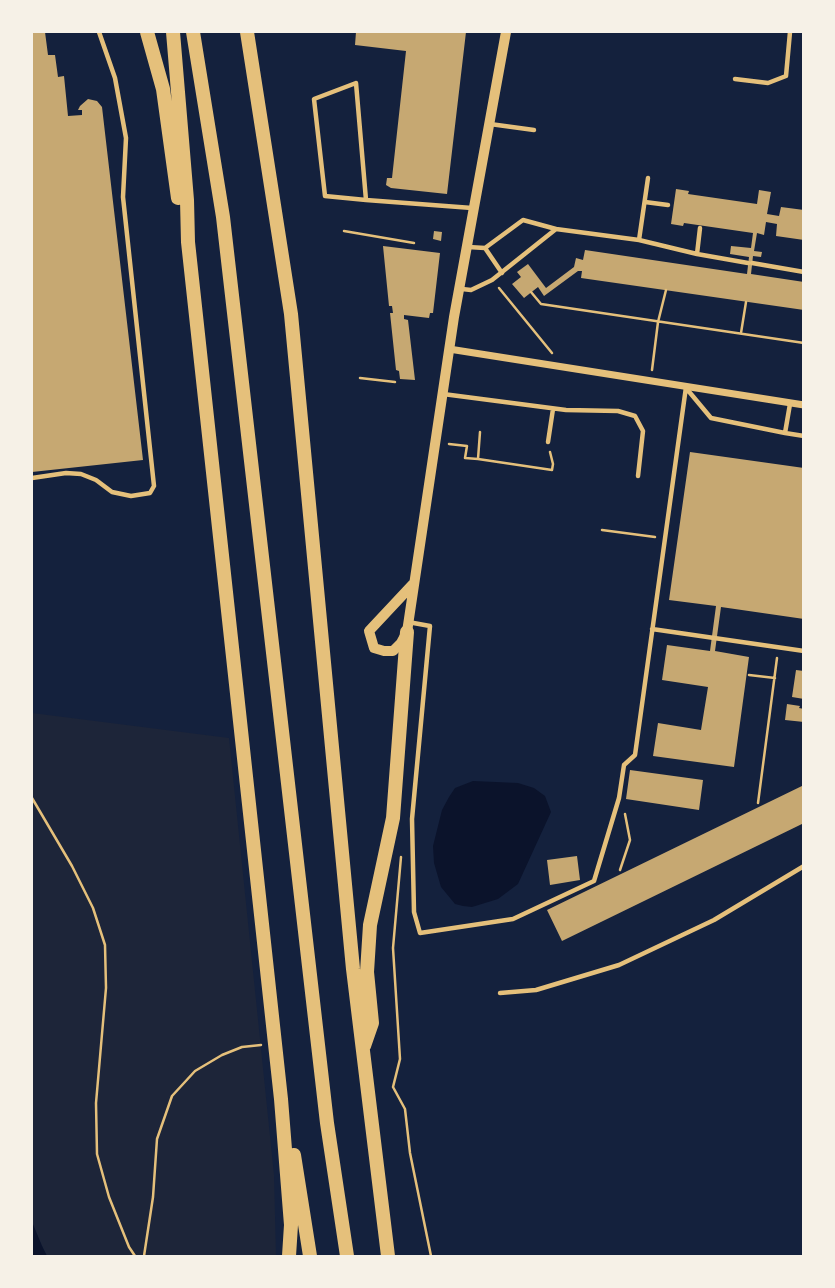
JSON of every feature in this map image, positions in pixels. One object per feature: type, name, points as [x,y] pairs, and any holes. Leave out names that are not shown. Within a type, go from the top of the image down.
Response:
[{"type":"highway","points":[[147,32],[163,89],[179,202],[188,242]]},
{"type":"highway","points":[[173,32],[188,242],[281,1099],[291,1225],[289,1256]]},
{"type":"highway","points":[[193,32],[227,243],[327,1124],[347,1256]]},
{"type":"highway","points":[[247,32],[290,314],[363,1051],[388,1256]]},
{"type":"highway","points":[[363,1051],[372,1023],[367,972],[370,925],[393,818],[407,627]]},
{"type":"highway","points":[[281,1099],[291,1134],[310,1256]]},
{"type":"street","points":[[413,584],[369,631],[374,648],[393,651],[401,643],[407,627],[449,349],[506,32]]},
{"type":"street","points":[[449,349],[803,405]]},
{"type":"lane","points":[[32,478],[66,473],[81,474],[96,480],[113,492],[131,496],[149,493],[154,486],[123,197],[125,138],[114,78],[99,32]]},
{"type":"lane","points":[[735,79],[768,82],[786,76],[790,32]]},
{"type":"lane","points":[[366,200],[356,83],[314,99],[325,196],[366,200],[473,208]]},
{"type":"lane","points":[[489,124],[534,130]]},
{"type":"lane","points":[[639,240],[648,178]]},
{"type":"lane","points":[[645,202],[668,205]]},
{"type":"lane","points":[[467,246],[485,248],[523,220],[556,229],[639,240],[697,254],[803,272]]},
{"type":"lane","points":[[697,254],[700,228]]},
{"type":"lane","points":[[459,289],[471,290],[492,280],[556,229]]},
{"type":"lane","points":[[485,248],[502,272]]},
{"type":"lane","points":[[686,387],[711,418],[803,436]]},
{"type":"lane","points":[[407,627],[430,626],[412,819],[414,912],[420,933],[513,919],[594,881],[619,798],[624,765],[635,755],[686,387]]},
{"type":"lane","points":[[443,394],[553,409],[618,411],[635,416],[643,432],[638,476]]},
{"type":"lane","points":[[785,433],[790,404]]},
{"type":"lane","points":[[548,442],[553,409]]},
{"type":"lane","points":[[652,629],[803,651]]},
{"type":"lane","points":[[500,993],[536,990],[619,965],[714,920],[803,866]]},
{"type":"path","points":[[344,231],[414,243]]},
{"type":"path","points":[[492,280],[558,360],[559,367]]},
{"type":"path","points":[[650,381],[658,322],[666,290]]},
{"type":"path","points":[[531,292],[541,304],[803,344]]},
{"type":"path","points":[[741,334],[746,302]]},
{"type":"path","points":[[360,378],[395,382]]},
{"type":"path","points":[[478,459],[480,432]]},
{"type":"path","points":[[435,443],[467,446],[465,458],[552,470],[548,442]]},
{"type":"path","points":[[602,530],[665,538]]},
{"type":"path","points":[[758,803],[779,648]]},
{"type":"path","points":[[749,675],[775,678]]},
{"type":"path","points":[[32,798],[93,908],[105,945],[106,988],[96,1103],[97,1154],[109,1198],[135,1256]]},
{"type":"path","points":[[619,798],[624,805],[630,840],[620,870]]},
{"type":"path","points":[[402,853],[393,948],[400,1059],[393,1087],[405,1109],[410,1153],[431,1256]]},
{"type":"path","points":[[144,1256],[153,1197],[157,1139],[172,1096],[195,1071],[222,1055],[242,1046],[275,1044]]},
{"type":"shaded area","points":[[32,713],[229,738],[274,1175],[276,1256],[47,1256],[42,1246],[32,1222]]},
{"type":"shaded area","points":[[473,781],[518,783],[534,788],[545,796],[551,812],[518,884],[498,899],[472,907],[455,904],[441,887],[434,863],[433,846],[442,810],[449,797],[455,788]]},
{"type":"shaded area","points":[[32,1222],[42,1246],[47,1256],[32,1256]]},
{"type":"building","points":[[32,32],[45,32],[48,55],[55,55],[58,77],[64,76],[68,116],[82,115],[82,110],[78,110],[88,99],[97,101],[102,107],[143,460],[32,472]]},
{"type":"building","points":[[356,32],[466,32],[447,194],[391,188],[386,185],[387,178],[392,178],[406,51],[355,45]]},
{"type":"building","points":[[676,189],[689,191],[688,194],[757,204],[759,190],[771,192],[767,214],[779,216],[781,207],[804,210],[804,240],[776,236],[777,224],[766,222],[764,235],[757,233],[754,251],[762,252],[761,257],[753,256],[751,274],[804,282],[804,310],[581,278],[582,271],[578,271],[544,296],[538,287],[524,298],[512,284],[521,277],[517,272],[528,264],[546,288],[574,267],[576,258],[583,260],[585,250],[747,274],[749,257],[730,254],[731,246],[751,248],[753,233],[684,223],[683,226],[671,224]]},
{"type":"building","points":[[434,231],[442,232],[441,241],[433,239]]},
{"type":"building","points":[[383,246],[440,253],[433,313],[430,313],[429,318],[404,315],[404,319],[408,320],[415,380],[400,379],[399,371],[396,370],[390,313],[393,313],[392,306],[389,306]]},
{"type":"building","points":[[690,452],[804,468],[804,619],[721,607],[715,651],[749,657],[734,767],[653,756],[658,723],[701,730],[708,687],[662,680],[667,645],[710,651],[716,606],[669,600]]},
{"type":"building","points":[[796,670],[804,671],[804,699],[792,697]]},
{"type":"building","points":[[787,704],[804,709],[804,722],[785,720]]},
{"type":"building","points":[[630,770],[703,780],[699,810],[626,799]]},
{"type":"building","points":[[804,785],[804,823],[562,941],[547,910]]},
{"type":"building","points":[[577,856],[580,880],[550,885],[547,860]]}]
